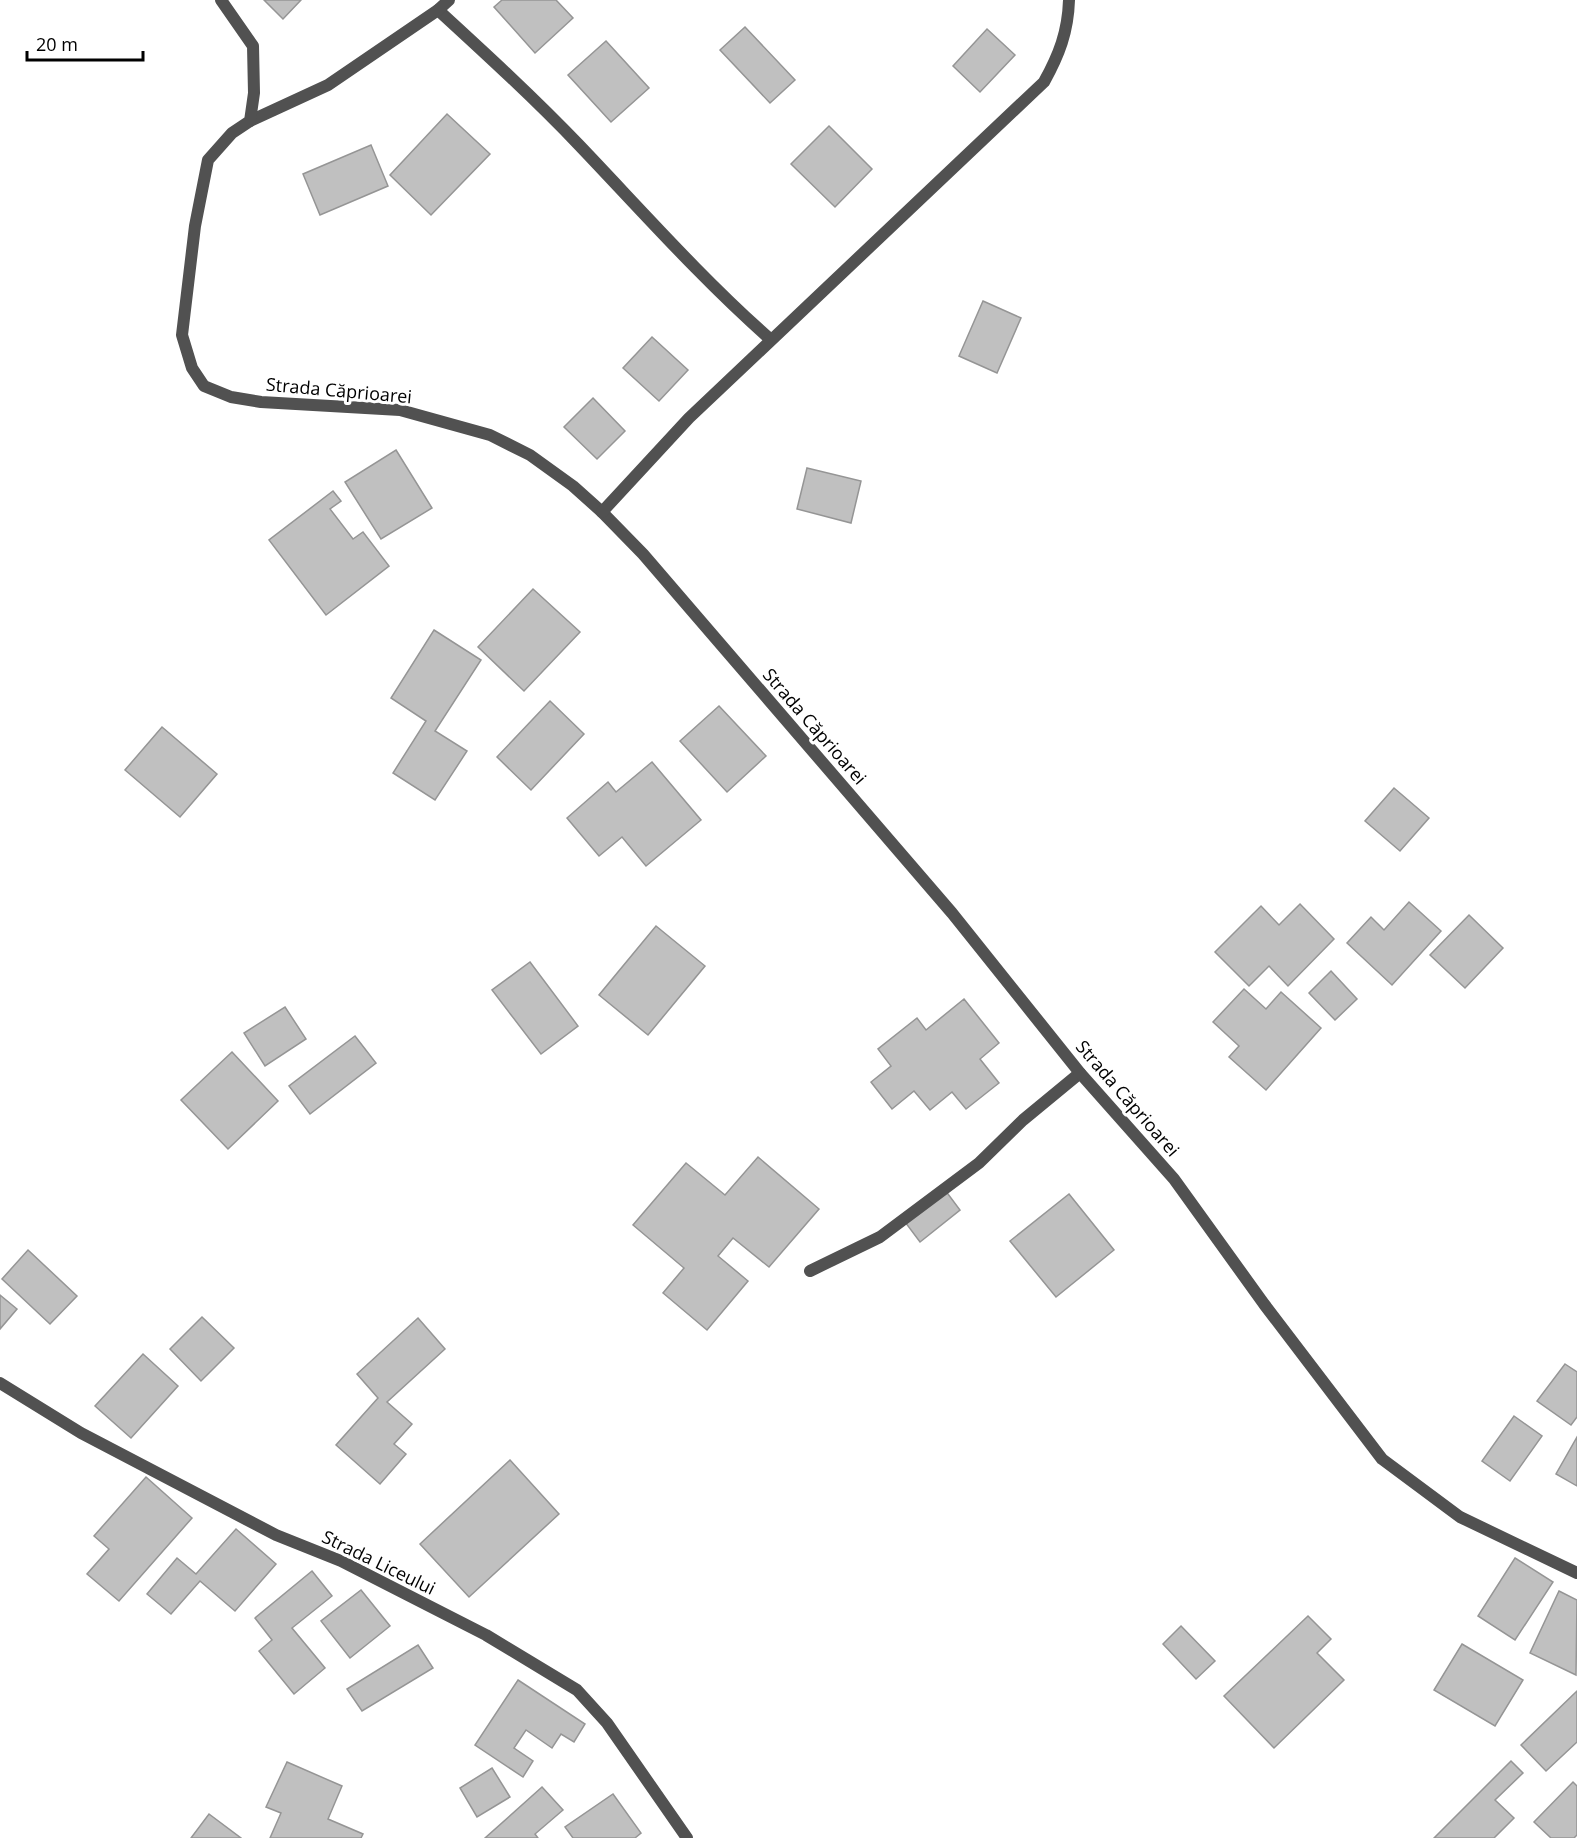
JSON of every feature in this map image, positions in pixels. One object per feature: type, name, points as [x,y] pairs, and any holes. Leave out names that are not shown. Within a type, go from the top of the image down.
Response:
[{"type":"street","points":[[220,0],[253,46],[254,93],[250,121]]},
{"type":"street","points":[[250,121],[327,85],[438,10],[449,0]]},
{"type":"street","points":[[602,512],[688,418],[770,339],[903,218],[1044,82],[1060,53],[1068,24],[1069,0]]},
{"type":"street","points":[[438,10],[579,145],[654,227],[729,303],[770,339]]},
{"type":"street","name":"Strada Căprioarei","points":[[250,121],[232,133],[208,160],[195,226],[182,334],[192,368],[204,386],[231,397],[261,402],[400,410],[490,435],[530,455],[602,512],[643,554],[952,913],[1080,1073],[1106,1099],[1174,1179],[1264,1304],[1382,1459],[1460,1517],[1577,1573]]},
{"type":"street","points":[[810,1271],[880,1237],[979,1163],[1023,1120],[1080,1073]]},
{"type":"street","name":"Strada Liceului","points":[[0,1383],[81,1433],[276,1534],[341,1561],[476,1630],[577,1690],[607,1723],[687,1838]]},
{"type":"building","points":[[264,0],[301,0],[283,19]]},
{"type":"building","points":[[502,0],[556,0],[573,18],[535,53],[494,7]]},
{"type":"building","points":[[745,27],[795,80],[770,103],[720,50]]},
{"type":"building","points":[[987,29],[1015,55],[980,92],[953,66]]},
{"type":"building","points":[[606,41],[649,88],[611,122],[568,75]]},
{"type":"building","points":[[447,114],[490,154],[431,215],[390,175]]},
{"type":"building","points":[[829,126],[872,169],[835,207],[791,164]]},
{"type":"building","points":[[371,145],[388,186],[320,215],[303,174]]},
{"type":"building","points":[[983,301],[1021,318],[997,373],[959,356]]},
{"type":"building","points":[[652,337],[688,370],[659,401],[623,368]]},
{"type":"building","points":[[593,398],[625,431],[597,459],[564,427]]},
{"type":"building","points":[[396,450],[432,508],[381,539],[345,482]]},
{"type":"building","points":[[807,468],[861,481],[851,523],[797,509]]},
{"type":"building","points":[[333,491],[341,501],[330,509],[353,539],[363,532],[389,566],[326,615],[269,540]]},
{"type":"building","points":[[533,589],[580,632],[524,691],[478,647]]},
{"type":"building","points":[[434,630],[481,660],[435,731],[467,751],[435,800],[393,773],[426,721],[391,698]]},
{"type":"building","points":[[550,701],[584,734],[531,790],[497,757]]},
{"type":"building","points":[[719,706],[766,756],[727,792],[680,741]]},
{"type":"building","points":[[162,727],[217,774],[180,817],[125,770]]},
{"type":"building","points":[[652,762],[701,820],[646,866],[622,837],[599,856],[567,818],[608,782],[616,792]]},
{"type":"building","points":[[1394,788],[1429,818],[1400,851],[1365,821]]},
{"type":"building","points":[[1409,902],[1441,931],[1392,985],[1347,943],[1371,917],[1384,930]]},
{"type":"building","points":[[1300,904],[1334,939],[1288,986],[1269,966],[1249,986],[1215,952],[1261,906],[1279,925]]},
{"type":"building","points":[[1469,915],[1503,948],[1465,988],[1430,955]]},
{"type":"building","points":[[656,926],[705,966],[648,1035],[599,995]]},
{"type":"building","points":[[530,962],[578,1026],[541,1054],[492,990]]},
{"type":"building","points":[[1331,971],[1357,999],[1335,1020],[1309,993]]},
{"type":"building","points":[[1244,989],[1266,1009],[1281,992],[1321,1028],[1266,1090],[1229,1057],[1239,1046],[1213,1022]]},
{"type":"building","points":[[964,999],[999,1043],[980,1059],[999,1083],[966,1109],[952,1092],[930,1110],[914,1091],[892,1109],[871,1082],[891,1066],[878,1049],[917,1018],[926,1030]]},
{"type":"building","points":[[285,1007],[306,1039],[265,1066],[244,1033]]},
{"type":"building","points":[[355,1036],[376,1063],[310,1114],[289,1086]]},
{"type":"building","points":[[232,1052],[278,1101],[228,1149],[181,1100]]},
{"type":"building","points":[[758,1157],[819,1209],[769,1267],[733,1238],[718,1256],[748,1281],[707,1330],[663,1293],[684,1268],[633,1225],[686,1163],[725,1195]]},
{"type":"building","points":[[945,1190],[960,1210],[920,1242],[905,1222]]},
{"type":"building","points":[[1069,1194],[1114,1250],[1056,1297],[1010,1241]]},
{"type":"building","points":[[28,1250],[77,1296],[50,1324],[2,1279]]},
{"type":"building","points":[[0,1295],[17,1309],[0,1329]]},
{"type":"building","points":[[202,1317],[234,1348],[201,1381],[170,1349]]},
{"type":"building","points":[[418,1318],[445,1349],[387,1402],[412,1424],[394,1444],[406,1454],[380,1484],[336,1445],[378,1398],[357,1374]]},
{"type":"building","points":[[143,1354],[178,1386],[131,1438],[95,1406]]},
{"type":"building","points":[[1565,1364],[1577,1372],[1577,1417],[1571,1425],[1537,1401]]},
{"type":"building","points":[[1514,1416],[1542,1436],[1510,1481],[1482,1461]]},
{"type":"building","points":[[1577,1437],[1577,1486],[1556,1474]]},
{"type":"building","points":[[510,1460],[559,1514],[469,1597],[420,1544]]},
{"type":"building","points":[[146,1477],[192,1518],[119,1601],[87,1574],[109,1549],[94,1536]]},
{"type":"building","points":[[236,1529],[276,1564],[235,1611],[200,1581],[171,1614],[147,1594],[177,1558],[196,1574]]},
{"type":"building","points":[[1515,1558],[1553,1582],[1515,1640],[1478,1616]]},
{"type":"building","points":[[312,1571],[332,1596],[292,1628],[325,1668],[294,1694],[259,1651],[272,1640],[255,1618]]},
{"type":"building","points":[[361,1590],[390,1626],[350,1658],[321,1621]]},
{"type":"building","points":[[1559,1591],[1577,1600],[1576,1675],[1530,1653]]},
{"type":"building","points":[[1308,1616],[1331,1639],[1317,1653],[1344,1680],[1274,1748],[1224,1696]]},
{"type":"building","points":[[1181,1626],[1215,1661],[1196,1679],[1163,1644]]},
{"type":"building","points":[[1462,1644],[1523,1680],[1495,1726],[1434,1690]]},
{"type":"building","points":[[418,1645],[433,1668],[362,1711],[347,1689]]},
{"type":"building","points":[[518,1680],[585,1724],[574,1742],[561,1734],[552,1748],[526,1730],[514,1748],[533,1761],[523,1777],[475,1745]]},
{"type":"building","points":[[1577,1691],[1577,1742],[1546,1771],[1521,1745]]},
{"type":"building","points":[[1511,1761],[1523,1773],[1495,1800],[1514,1818],[1494,1838],[1434,1838]]},
{"type":"building","points":[[287,1762],[342,1786],[328,1819],[363,1834],[361,1838],[270,1838],[281,1813],[266,1807]]},
{"type":"building","points":[[492,1768],[510,1797],[477,1817],[460,1788]]},
{"type":"building","points":[[1573,1782],[1577,1786],[1577,1835],[1574,1838],[1551,1838],[1534,1822]]},
{"type":"building","points":[[542,1787],[563,1810],[535,1834],[538,1838],[485,1838]]},
{"type":"building","points":[[613,1794],[641,1833],[635,1838],[573,1838],[565,1827]]},
{"type":"building","points":[[209,1814],[241,1838],[191,1838]]}]
